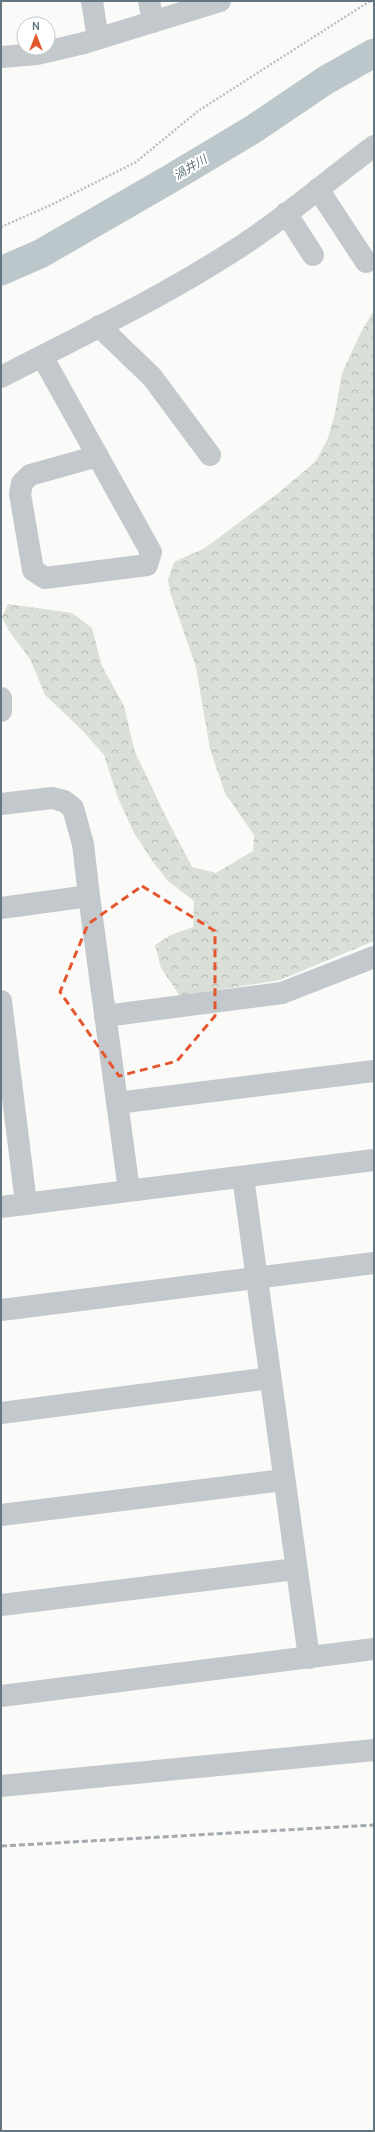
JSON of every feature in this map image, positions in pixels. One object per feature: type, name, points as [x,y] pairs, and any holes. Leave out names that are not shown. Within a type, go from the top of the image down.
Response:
[{"type":"street","points":[[92,1],[98,39]]},
{"type":"street","points":[[1,57],[37,54],[98,39],[151,11],[220,1]]},
{"type":"street","points":[[1,377],[184,281],[237,249],[374,146]]},
{"type":"street","points":[[318,189],[366,262]]},
{"type":"street","points":[[286,213],[313,255]]},
{"type":"street","points":[[99,326],[152,377],[210,455]]},
{"type":"street","points":[[42,356],[98,456],[151,552],[147,565],[45,578],[33,570],[20,494],[22,483],[30,476],[98,456]]},
{"type":"street","points":[[1,698],[1,711]]},
{"type":"street","points":[[1,804],[52,798],[64,801],[73,808],[83,844],[129,1190]]},
{"type":"street","points":[[1,908],[89,896]]},
{"type":"street","points":[[105,1016],[282,993],[374,957]]},
{"type":"street","points":[[1,1001],[26,1203]]},
{"type":"street","points":[[117,1103],[374,1071]]},
{"type":"street","points":[[1,1207],[374,1160]]},
{"type":"street","points":[[242,1177],[309,1658]]},
{"type":"street","points":[[1,1310],[374,1263]]},
{"type":"street","points":[[1,1413],[270,1378]]},
{"type":"street","points":[[1,1514],[283,1480]]},
{"type":"street","points":[[1,1604],[296,1569]]},
{"type":"street","points":[[1,1696],[374,1649]]},
{"type":"street","points":[[1,1786],[374,1750]]},
{"type":"path","points":[[1,227],[51,205],[136,162],[198,111],[264,67],[370,1]]},
{"type":"highlighted area","points":[[142,886],[215,931],[215,1016],[177,1061],[119,1076],[60,992],[88,924]]},
{"type":"green space","points":[[374,310],[374,941],[280,980],[180,996],[161,968],[155,945],[171,935],[193,927],[194,901],[169,882],[153,862],[134,833],[118,798],[104,755],[82,730],[45,695],[30,659],[9,631],[2,617],[8,604],[72,613],[92,628],[102,666],[124,706],[135,752],[192,867],[216,873],[253,851],[254,835],[225,793],[210,749],[196,667],[170,592],[168,580],[174,562],[205,548],[281,491],[316,461],[328,438],[335,413],[342,373],[360,334]]},
{"type":"waterway","name":"渦井川","points":[[1,271],[40,254],[170,179],[252,130],[326,80],[374,53]]},
{"type":"railway","points":[[1,1846],[374,1825]]}]
